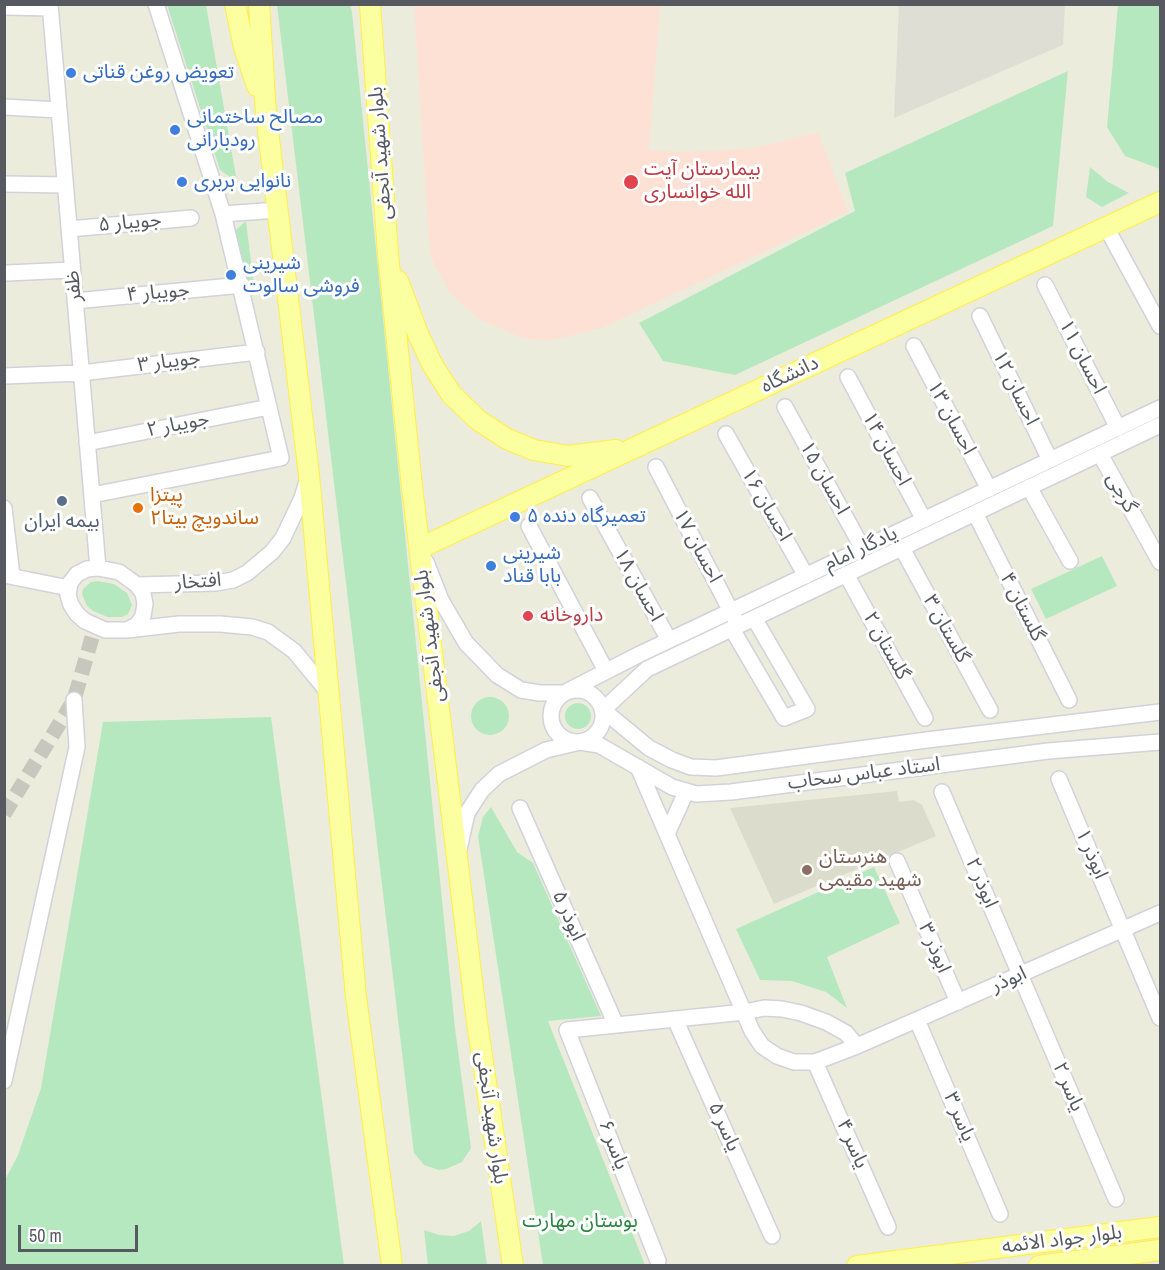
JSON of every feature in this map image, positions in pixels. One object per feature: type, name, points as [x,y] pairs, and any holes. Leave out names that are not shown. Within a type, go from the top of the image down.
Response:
[{"type":"main road","points":[[235,4],[244,47],[266,113]]},
{"type":"main road","points":[[259,4],[266,113],[309,475],[356,997],[392,1266]]},
{"type":"main road","name":"بلوار شهید آنجفی","points":[[370,4],[388,254],[420,548],[456,860],[513,1266]]},
{"type":"main road","points":[[372,27],[380,4]]},
{"type":"main road","name":"دانشگاه","points":[[420,548],[1161,202]]},
{"type":"main road","points":[[388,254],[418,334],[432,364],[451,394],[478,420],[507,439],[525,447],[568,456],[636,447]]},
{"type":"main road","name":"بلوار جواد الائمه","points":[[857,1266],[1161,1227]]},
{"type":"main road","points":[[1039,1266],[1161,1250]]},
{"type":"street","points":[[92,495],[281,458],[242,285],[223,214],[156,4]]},
{"type":"street","points":[[4,7],[50,6]]},
{"type":"street","name":"ظفر","points":[[50,6],[98,568]]},
{"type":"street","points":[[4,107],[58,110]]},
{"type":"street","points":[[4,184],[65,185]]},
{"type":"street","points":[[223,214],[278,210]]},
{"type":"street","name":"جویبار ۵","points":[[69,229],[191,218]]},
{"type":"street","points":[[1106,227],[1161,326]]},
{"type":"street","points":[[7,273],[72,270]]},
{"type":"street","name":"جویبار ۴","points":[[75,301],[242,285]]},
{"type":"street","name":"احسان ۱۱","points":[[1045,285],[1118,428]]},
{"type":"street","name":"احسان ۱۲","points":[[980,315],[1050,460]]},
{"type":"street","name":"احسان ۱۳","points":[[914,346],[988,489]]},
{"type":"street","name":"جویبار ۳","points":[[4,376],[81,373],[257,352]]},
{"type":"street","name":"احسان ۱۴","points":[[848,377],[924,520]]},
{"type":"street","name":"جویبار ۲","points":[[87,443],[269,407]]},
{"type":"street","name":"احسان ۱۵","points":[[785,407],[863,549]]},
{"type":"street","name":"یادگار امام","points":[[564,693],[669,640],[1161,408]]},
{"type":"street","name":"یادگار امام","points":[[603,710],[647,669],[1160,426]]},
{"type":"street","name":"احسان ۱۶","points":[[726,434],[806,576]]},
{"type":"street","name":"گرجی","points":[[1100,454],[1161,562]]},
{"type":"street","name":"احسان ۱۷","points":[[656,467],[731,611],[735,627],[784,718],[807,709],[754,618]]},
{"type":"street","name":"افتخار","points":[[137,585],[216,583],[233,580],[247,573],[272,552],[283,538],[302,498],[309,475]]},
{"type":"street","points":[[1029,487],[1070,561]]},
{"type":"street","name":"احسان ۱۸","points":[[590,498],[669,640]]},
{"type":"street","points":[[4,508],[8,575],[69,588]]},
{"type":"street","name":"گلستان ۴","points":[[975,513],[1070,700]]},
{"type":"street","points":[[529,526],[606,671]]},
{"type":"street","points":[[420,548],[441,600],[466,643],[497,675],[521,690],[564,693],[580,689],[588,692],[600,702],[603,710],[601,728],[588,740],[546,750],[522,761],[499,774],[482,790],[467,813],[456,860]]},
{"type":"street","name":"گلستان ۳","points":[[902,548],[990,710]]},
{"type":"street","points":[[98,568],[119,572],[137,585],[143,593],[145,604],[143,616],[136,625],[127,630],[105,630],[85,621],[71,605],[69,588],[77,574],[87,569],[98,568]]},
{"type":"street","name":"گلستان ۲","points":[[846,574],[925,718]]},
{"type":"street","name":"افتخار","points":[[127,630],[179,624],[252,627],[268,632],[294,651],[328,692]]},
{"type":"street","points":[[564,693],[553,704],[551,720],[558,734],[572,742],[580,742]]},
{"type":"street","points":[[4,1081],[77,747],[74,700]]},
{"type":"street","name":"استاد عباس سحاب","points":[[603,710],[649,748],[672,760],[691,767],[716,768],[939,738],[1161,712]]},
{"type":"street","name":"استاد عباس سحاب","points":[[580,742],[598,745],[672,787],[696,794],[731,792],[1024,754],[1161,742]]},
{"type":"street","points":[[638,767],[752,1031],[762,1046],[777,1056],[794,1062],[815,1062]]},
{"type":"street","name":"ابوذر ۱","points":[[1059,779],[1161,1018]]},
{"type":"street","points":[[667,834],[686,792]]},
{"type":"street","name":"ابوذر ۲","points":[[942,792],[1021,974]]},
{"type":"street","name":"ابوذر ۵","points":[[520,808],[616,1025]]},
{"type":"street","name":"ابوذر ۳","points":[[897,861],[958,1002]]},
{"type":"street","name":"ابوذر","points":[[815,1062],[857,1046],[1161,914]]},
{"type":"street","name":"یاسر ۲","points":[[1021,974],[1116,1199]]},
{"type":"street","points":[[616,1025],[745,1012],[764,1008],[801,1013],[826,1022],[846,1033],[857,1046]]},
{"type":"street","name":"یاسر ۵","points":[[675,1019],[772,1236]]},
{"type":"street","name":"یاسر ۳","points":[[917,1020],[1000,1214]]},
{"type":"street","name":"یاسر ۶","points":[[616,1025],[567,1030],[658,1261]]},
{"type":"street","name":"یاسر ۴","points":[[815,1062],[888,1227]]},
{"type":"shaded area","name":"بیمارستان آیت الله خوانساری","points":[[414,5],[660,5],[649,150],[687,152],[753,148],[818,132],[848,212],[602,328],[548,341],[522,338],[480,320],[449,292],[430,255]]},
{"type":"shaded area","points":[[899,5],[1065,5],[1063,45],[894,118]]},
{"type":"shaded area","name":"هنرستان شهید مقیمی","points":[[897,791],[899,802],[914,800],[922,805],[936,836],[774,904],[730,808]]},
{"type":"green space","points":[[167,5],[206,5],[237,182],[220,170]]},
{"type":"green space","points":[[277,5],[350,5],[352,12],[455,1028],[471,1148],[462,1162],[439,1170],[424,1165],[414,1153]]},
{"type":"green space","points":[[1118,5],[1160,5],[1160,169],[1125,156],[1107,127]]},
{"type":"green space","points":[[1068,71],[1053,226],[735,375],[663,361],[639,323],[855,211],[845,173]]},
{"type":"green space","points":[[1090,167],[1108,182],[1129,193],[1102,207],[1086,197]]},
{"type":"green space","points":[[246,221],[255,294],[250,294],[235,231]]},
{"type":"green space","points":[[1102,556],[1117,586],[1046,619],[1031,589]]},
{"type":"green space","points":[[91,582],[114,584],[127,593],[132,605],[128,614],[122,617],[108,617],[87,606],[82,594],[83,589]]},
{"type":"green space","points":[[490,697],[504,702],[509,716],[504,730],[490,735],[476,730],[471,716],[476,702]]},
{"type":"green space","points":[[578,703],[587,707],[591,716],[587,725],[578,729],[569,725],[565,716],[569,707]]},
{"type":"green space","points":[[271,717],[344,1265],[5,1265],[5,1180],[18,1155],[41,1088],[103,722]]},
{"type":"green space","name":"بوستان مهارت","points":[[491,807],[517,852],[533,863],[601,1016],[548,1021],[645,1265],[543,1265],[478,836],[483,817]]},
{"type":"green space","points":[[874,867],[900,923],[827,957],[847,1008],[826,992],[792,981],[760,980],[736,929]]},
{"type":"green space","points":[[481,1221],[487,1265],[428,1265],[424,1230],[439,1235],[454,1236],[469,1231]]},
{"type":"tunnel","points":[[4,814],[74,700],[95,627]]},
{"type":"place","name":"تعویض روغن قناتی","points":[[71,73]]},
{"type":"place","name":"مصالح ساختمانی رودبارانی","points":[[175,130]]},
{"type":"place","name":"نانوایی بربری","points":[[182,182]]},
{"type":"place","name":"بیمارستان آیت الله خوانساری","points":[[631,182]]},
{"type":"place","name":"شیرینی فروشی سالوت","points":[[231,275]]},
{"type":"place","name":"بیمه ایران","points":[[62,501]]},
{"type":"place","name":"پیتزا ساندویچ بیتا۲","points":[[138,508]]},
{"type":"place","name":"تعمیرگاه دنده ۵","points":[[515,517]]},
{"type":"place","name":"شیرینی بابا قناد","points":[[491,566]]},
{"type":"place","name":"داروخانه","points":[[528,616]]},
{"type":"place","name":"هنرستان شهید مقیمی","points":[[807,870]]}]
